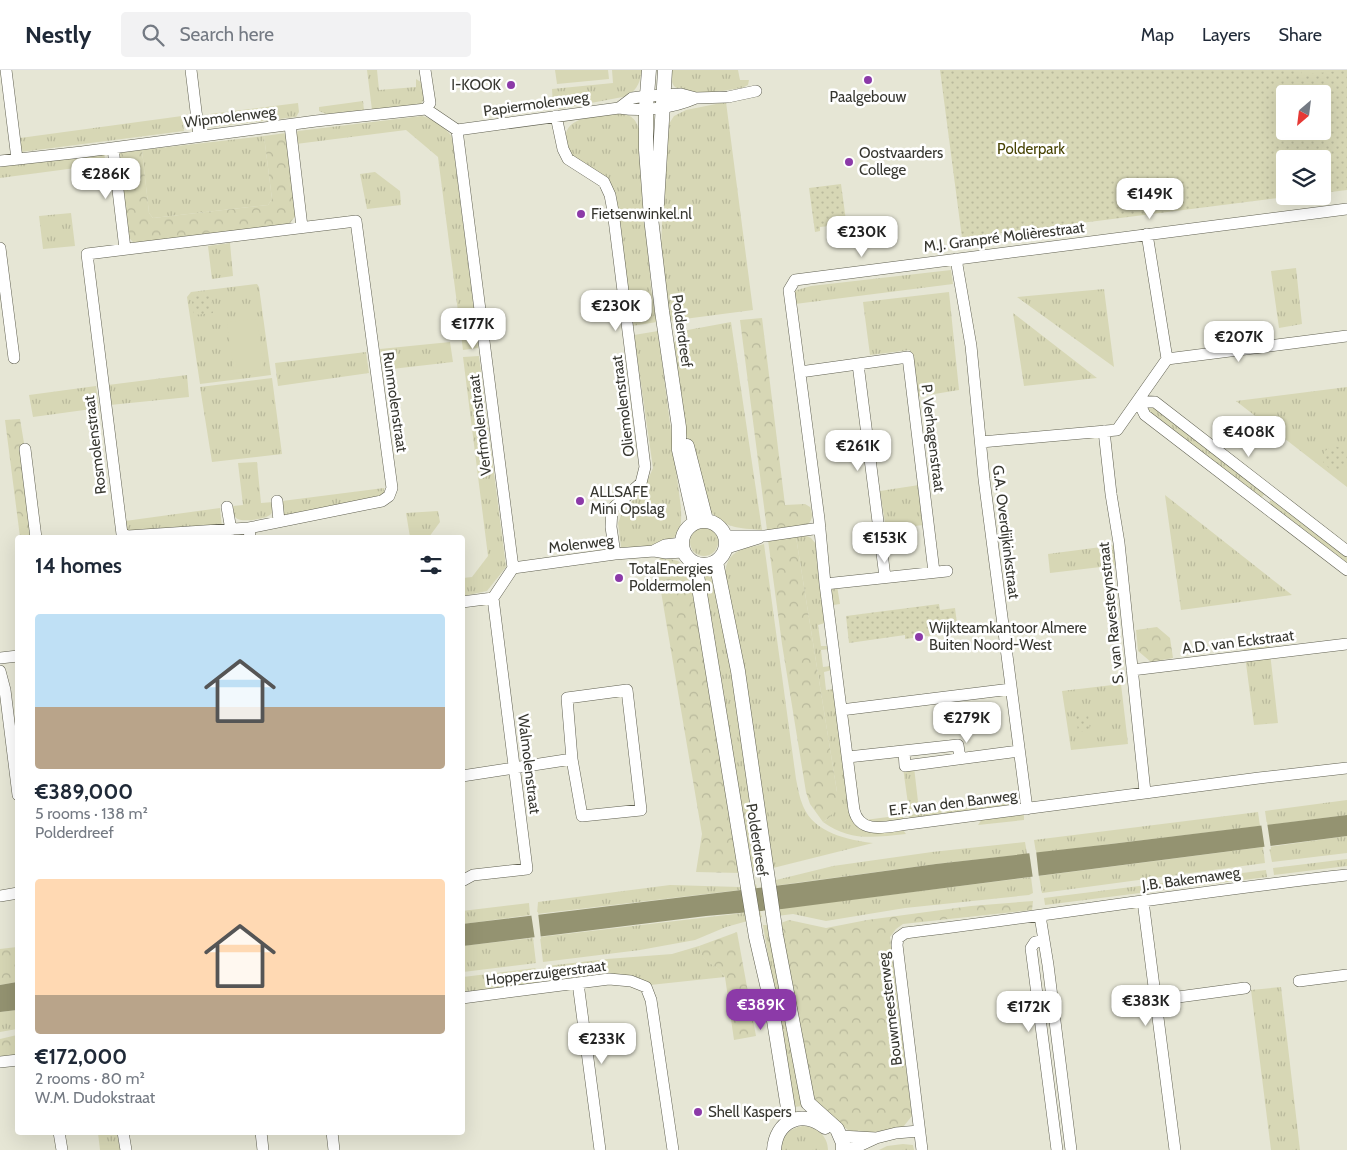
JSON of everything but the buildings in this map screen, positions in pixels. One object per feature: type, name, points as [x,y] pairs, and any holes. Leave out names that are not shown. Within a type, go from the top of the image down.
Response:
[{"type":"main road","name":"Polderdreef","points":[[650,70],[646,150],[662,311],[679,428],[688,450],[701,521]]},
{"type":"main road","name":"Polderdreef","points":[[654,239],[665,70]]},
{"type":"main road","points":[[701,521],[715,523],[722,528],[726,542],[722,558],[709,565],[694,563],[683,548],[685,531],[701,521]]},
{"type":"main road","name":"Polderdreef","points":[[716,562],[738,672],[776,935],[808,1103],[832,1124],[839,1145]]},
{"type":"main road","name":"Polderdreef","points":[[694,563],[756,937],[771,1002],[788,1108],[788,1122]]},
{"type":"main road","points":[[773,1150],[778,1134],[788,1122],[801,1118],[814,1120],[824,1126],[839,1145]]},
{"type":"street","points":[[6,70],[18,159]]},
{"type":"street","points":[[190,70],[199,136]]},
{"type":"street","points":[[425,70],[430,103],[426,109],[458,130]]},
{"type":"street","name":"Papiermolenweg","points":[[458,130],[619,108],[632,98],[647,102],[664,101],[681,94],[696,98],[737,96],[756,91]]},
{"type":"street","name":"Wipmolenweg","points":[[0,161],[426,109]]},
{"type":"street","name":"Oliemolenstraat","points":[[556,116],[565,154],[568,159],[604,182],[610,195],[615,221],[645,467],[641,483],[612,510],[611,526],[615,554]]},
{"type":"street","points":[[290,125],[302,226]]},
{"type":"street","name":"Verfmolenstraat","points":[[458,130],[512,568]]},
{"type":"street","points":[[112,148],[125,249]]},
{"type":"street","name":"M.J. Granpré Molièrestraat","points":[[789,290],[795,280],[1347,209]]},
{"type":"street","name":"Runmolenstraat","points":[[195,240],[356,221],[392,488],[389,496],[382,502],[279,520],[249,532]]},
{"type":"street","points":[[980,442],[1117,430],[1167,358],[1148,234]]},
{"type":"street","name":"Rosmolenstraat","points":[[125,535],[122,534],[87,254],[195,240]]},
{"type":"street","points":[[0,248],[14,358]]},
{"type":"street","name":"G.A. Overdijkinkstraat","points":[[956,259],[971,346],[980,442],[1027,809]]},
{"type":"street","name":"E.F. van den Banweg","points":[[789,290],[855,815],[862,824],[870,828],[908,824],[1145,792],[1347,768]]},
{"type":"street","points":[[1167,358],[1347,336]]},
{"type":"street","name":"P. Verhagenstraat","points":[[800,372],[908,357],[934,572]]},
{"type":"street","points":[[858,364],[884,577]]},
{"type":"street","points":[[1138,402],[1154,402],[1347,551]]},
{"type":"street","points":[[1138,402],[1145,415],[1347,570]]},
{"type":"street","name":"S. van Ravesteynstraat","points":[[1104,431],[1119,542],[1145,792]]},
{"type":"street","points":[[25,449],[36,535]]},
{"type":"street","points":[[1263,506],[1272,493]]},
{"type":"street","points":[[277,502],[279,520]]},
{"type":"street","points":[[226,507],[231,530]]},
{"type":"street","points":[[726,542],[820,528]]},
{"type":"street","name":"Rosmolenstraat","points":[[145,535],[231,530],[249,532]]},
{"type":"street","name":"Molenweg","points":[[512,568],[615,554],[654,551],[666,546],[683,548]]},
{"type":"street","points":[[465,602],[493,598],[512,568]]},
{"type":"street","points":[[826,584],[947,571]]},
{"type":"street","name":"Walmolenstraat","points":[[465,879],[473,875],[527,868],[493,598]]},
{"type":"street","name":"A.D. van Eckstraat","points":[[1132,670],[1347,644]]},
{"type":"street","points":[[0,658],[15,656]]},
{"type":"street","points":[[0,671],[15,772]]},
{"type":"street","points":[[841,710],[1011,689]]},
{"type":"street","points":[[627,690],[641,810],[582,816],[572,760],[567,698],[627,690]]},
{"type":"street","points":[[848,757],[958,745],[960,758]]},
{"type":"street","points":[[942,746],[943,760]]},
{"type":"street","points":[[925,748],[926,763]]},
{"type":"street","points":[[904,751],[905,766],[1019,751]]},
{"type":"street","points":[[465,776],[572,760]]},
{"type":"street","name":"J.B. Bakemaweg","points":[[1040,916],[1143,900],[1347,875]]},
{"type":"street","points":[[0,896],[15,894]]},
{"type":"street","points":[[1143,900],[1174,1150]]},
{"type":"street","points":[[1040,916],[1071,1150]]},
{"type":"street","name":"Bouwmeesterweg","points":[[919,1131],[896,945],[898,938],[905,933],[1040,916]]},
{"type":"street","points":[[1044,940],[1035,942],[1032,948],[1058,1150]]},
{"type":"street","points":[[1299,981],[1347,975]]},
{"type":"street","name":"Hopperzuigerstraat","points":[[465,998],[609,979],[631,981],[646,987],[651,1000],[673,1150]]},
{"type":"street","points":[[578,983],[600,1150]]},
{"type":"street","points":[[1156,1000],[1245,988]]},
{"type":"street","points":[[0,1062],[15,1060]]},
{"type":"street","points":[[839,1145],[896,1133],[919,1131],[922,1150]]},
{"type":"street","points":[[60,1135],[62,1150]]},
{"type":"street","points":[[124,1135],[126,1150]]},
{"type":"street","points":[[260,1135],[263,1150]]},
{"type":"street","points":[[332,1135],[334,1150]]},
{"type":"green space","points":[[367,70],[377,70],[379,90],[416,87],[416,79],[424,84],[425,98],[420,105],[372,110]]},
{"type":"green space","points":[[555,70],[608,70],[609,79],[557,84]]},
{"type":"green space","points":[[612,70],[642,70],[638,84],[628,96],[559,109],[553,106],[552,89],[613,83]]},
{"type":"green space","points":[[670,70],[738,70],[740,80],[749,80],[748,85],[742,88],[706,93],[687,92],[674,86]]},
{"type":"green space","name":"Polderpark","points":[[940,70],[1347,70],[1347,190],[1331,192],[1331,150],[1276,150],[1276,198],[962,238]]},
{"type":"green space","points":[[1301,70],[1345,70],[1302,75]]},
{"type":"green space","points":[[363,101],[364,110],[326,114],[319,111],[319,107]]},
{"type":"green space","points":[[726,102],[753,310],[669,321],[661,245],[667,127],[674,116],[686,110]]},
{"type":"green space","points":[[298,103],[299,112],[296,117],[211,127],[210,114]]},
{"type":"green space","points":[[618,114],[633,118],[640,132],[651,289],[657,322],[632,326],[616,194],[608,180],[572,156],[567,143],[566,133],[570,126],[577,121],[596,116]]},
{"type":"green space","points":[[182,116],[184,131],[21,152],[20,138]]},
{"type":"green space","points":[[422,116],[439,124],[452,137],[478,348],[463,350],[438,157],[406,130],[296,144],[295,134],[298,131]]},
{"type":"green space","points":[[286,133],[296,215],[288,226],[135,244],[128,237],[117,153],[142,150],[149,213],[153,218],[268,205],[272,199],[264,136]]},
{"type":"green space","points":[[264,136],[272,199],[268,205],[153,218],[149,213],[142,150]]},
{"type":"green space","points":[[104,153],[106,164],[0,178],[0,166]]},
{"type":"green space","points":[[375,172],[400,191],[401,205],[367,209],[360,174]]},
{"type":"green space","points":[[841,184],[847,228],[831,230],[830,226],[820,227],[820,231],[815,232],[809,188]]},
{"type":"green space","points":[[71,213],[75,246],[43,249],[39,216]]},
{"type":"green space","points":[[230,243],[233,276],[212,279],[208,246]]},
{"type":"green space","points":[[1296,268],[1302,324],[1279,328],[1271,271]]},
{"type":"green space","points":[[951,270],[953,284],[795,304],[794,292],[811,286]]},
{"type":"green space","points":[[257,284],[259,287],[271,375],[200,384],[187,297],[191,292]]},
{"type":"green space","points":[[1104,289],[1114,367],[1017,297]]},
{"type":"green space","points":[[949,292],[959,390],[916,397],[910,350],[870,355],[863,302]]},
{"type":"green space","points":[[210,294],[213,313],[194,315],[191,296]]},
{"type":"green space","points":[[1013,313],[1097,378],[1024,386]]},
{"type":"green space","points":[[762,318],[785,505],[805,504],[810,507],[812,514],[807,525],[767,530],[740,320]]},
{"type":"green space","points":[[257,319],[264,369],[234,373],[227,322]]},
{"type":"green space","points":[[731,322],[762,530],[733,526],[722,521],[710,511],[682,420],[672,343],[678,340],[677,332]]},
{"type":"green space","points":[[658,331],[681,508],[681,525],[674,537],[661,545],[621,547],[618,523],[622,513],[645,486],[653,468],[634,335]]},
{"type":"green space","points":[[450,342],[453,362],[383,370],[380,349]]},
{"type":"green space","points":[[366,352],[369,373],[278,386],[275,363]]},
{"type":"green space","points":[[479,356],[506,567],[487,591],[465,596],[465,578],[472,577],[488,556],[463,357]]},
{"type":"green space","points":[[187,375],[189,397],[110,405],[108,385]]},
{"type":"green space","points":[[272,378],[282,454],[212,462],[200,387]]},
{"type":"green space","points":[[96,386],[99,408],[33,417],[29,395]]},
{"type":"green space","points":[[1347,387],[1347,487],[1236,401]]},
{"type":"green space","points":[[1150,403],[1265,492],[1263,496],[1260,498],[1147,413],[1146,404]]},
{"type":"green space","points":[[20,419],[29,473],[31,535],[20,535],[5,420]]},
{"type":"green space","points":[[1333,445],[1347,451],[1347,465],[1337,470],[1331,469],[1323,462],[1324,452]]},
{"type":"green space","points":[[257,462],[261,503],[273,502],[273,511],[269,516],[259,519],[236,518],[233,506],[243,505],[238,463]]},
{"type":"green space","points":[[919,485],[924,525],[886,529],[880,491]]},
{"type":"green space","points":[[384,488],[385,498],[284,517],[282,501]]},
{"type":"green space","points":[[1165,495],[1292,595],[1181,610]]},
{"type":"green space","points":[[1274,499],[1347,554],[1347,568],[1269,505],[1270,501]]},
{"type":"green space","points":[[220,508],[222,527],[127,533],[125,521]]},
{"type":"green space","points":[[438,511],[440,522],[430,535],[410,535],[406,513]]},
{"type":"green space","points":[[704,528],[714,532],[718,542],[714,552],[704,556],[694,552],[690,542],[694,532]]},
{"type":"green space","points":[[807,536],[816,544],[825,623],[818,625],[821,646],[828,646],[829,649],[821,650],[823,667],[831,666],[832,670],[824,672],[826,690],[834,689],[851,818],[855,825],[866,832],[879,833],[903,830],[906,834],[863,837],[843,833],[823,822],[828,819],[837,792],[796,537]]},
{"type":"green space","points":[[796,537],[837,792],[834,809],[823,822],[810,804],[806,792],[782,644],[768,540]]},
{"type":"green space","points":[[764,544],[796,779],[802,803],[808,815],[823,829],[853,840],[873,843],[773,868],[725,574],[729,559],[738,551]]},
{"type":"green space","points":[[1124,544],[1126,564],[1050,573],[1048,554]]},
{"type":"green space","points":[[662,557],[678,561],[689,571],[741,873],[696,872],[702,834],[656,562]]},
{"type":"green space","points":[[711,571],[733,669],[761,870],[753,871],[701,573]]},
{"type":"green space","points":[[837,586],[840,604],[833,605],[831,590]]},
{"type":"green space","points":[[939,604],[940,610],[955,608],[958,632],[905,639],[905,635],[849,643],[846,616]]},
{"type":"green space","points":[[1157,627],[1170,638],[1173,658],[1151,662],[1138,651],[1136,630]]},
{"type":"green space","points":[[1269,644],[1278,723],[1254,725],[1244,648]]},
{"type":"green space","points":[[1121,684],[1128,744],[1071,750],[1062,691]]},
{"type":"green space","points":[[1088,714],[1090,730],[1078,732],[1076,715]]},
{"type":"green space","points":[[914,767],[919,810],[909,811],[903,768]]},
{"type":"green space","points":[[1347,800],[1347,815],[1267,825],[1265,811]]},
{"type":"green space","points":[[1012,801],[1012,807],[980,811],[979,805]]},
{"type":"green space","points":[[976,806],[977,811],[945,815],[944,810]]},
{"type":"green space","points":[[941,810],[942,815],[910,820],[909,815]]},
{"type":"green space","points":[[1258,812],[1260,826],[1036,853],[1034,840]]},
{"type":"green space","points":[[903,815],[903,821],[876,824],[865,820]]},
{"type":"green space","points":[[1024,815],[1024,820],[978,825],[982,819]]},
{"type":"green space","points":[[1347,836],[1347,853],[1272,862],[1269,847]]},
{"type":"green space","points":[[1025,842],[1027,854],[773,886],[772,881],[833,866],[932,852]]},
{"type":"green space","points":[[1263,847],[1265,863],[1042,893],[1039,876]]},
{"type":"green space","points":[[1347,859],[1347,866],[1274,875],[1273,868]]},
{"type":"green space","points":[[1266,870],[1267,877],[1045,905],[1044,898]]},
{"type":"green space","points":[[1031,877],[1033,893],[1029,895],[905,908],[826,921],[793,914],[777,916],[776,909]]},
{"type":"green space","points":[[756,884],[757,888],[537,914],[538,902],[670,885],[740,887]]},
{"type":"green space","points":[[1033,901],[1032,910],[903,924],[890,937],[912,1116],[903,1127],[874,1132],[848,1130],[816,1104],[800,1038],[778,924],[789,920],[826,928],[867,920],[971,906]]},
{"type":"green space","points":[[529,903],[530,915],[465,924],[465,911]]},
{"type":"green space","points":[[760,911],[762,917],[726,927],[695,940],[640,950],[543,962],[540,937]]},
{"type":"green space","points":[[763,925],[770,925],[786,1026],[804,1106],[793,1107]]},
{"type":"green space","points":[[737,932],[756,1036],[734,1040],[725,977],[722,972],[704,958],[699,946]]},
{"type":"green space","points":[[533,938],[536,963],[465,972],[465,946]]},
{"type":"green space","points":[[699,946],[701,953],[707,961],[718,968],[725,977],[650,985],[625,975],[607,975],[547,982],[545,980],[547,966],[672,954]]},
{"type":"green space","points":[[15,947],[15,982],[0,985],[0,949]]},
{"type":"green space","points":[[535,968],[540,973],[539,983],[465,993],[465,977]]},
{"type":"green space","points":[[1281,987],[1300,1150],[1271,1150],[1251,990]]},
{"type":"green space","points":[[15,1010],[15,1029],[0,1032],[0,1012]]},
{"type":"green space","points":[[15,1035],[15,1057],[0,1059],[0,1039]]},
{"type":"green space","points":[[803,1126],[813,1128],[821,1133],[826,1140],[828,1150],[781,1150],[787,1134]]},
{"type":"green space","points":[[98,1135],[117,1135],[120,1150],[100,1150]]},
{"type":"green space","points":[[913,1145],[914,1150],[879,1150],[887,1146]]},
{"type":"shaded area","points":[[1347,815],[1347,836],[782,909],[706,916],[465,946],[465,924],[798,883],[936,864]]},
{"type":"shaded area","points":[[15,982],[15,1010],[0,1012],[0,985]]},
{"type":"pier","points":[[1267,822],[1271,849],[1265,850],[1261,823]]},
{"type":"pier","points":[[1036,850],[1039,878],[1033,879],[1029,851]]},
{"type":"pier","points":[[538,912],[541,939],[535,940],[531,913]]},
{"type":"place","name":"Paalgebouw","points":[[868,80]]},
{"type":"place","name":"I-KOOK","points":[[511,85]]},
{"type":"place","name":"Oostvaarders College","points":[[849,162]]},
{"type":"place","name":"Fietsenwinkel.nl","points":[[581,214]]},
{"type":"place","name":"ALLSAFE Mini Opslag","points":[[580,501]]},
{"type":"place","name":"TotalEnergies Poldermolen","points":[[619,578]]},
{"type":"place","name":"Wijkteamkantoor Almere Buiten Noord-West","points":[[919,637]]},
{"type":"place","name":"Shell Kaspers","points":[[698,1112]]}]
